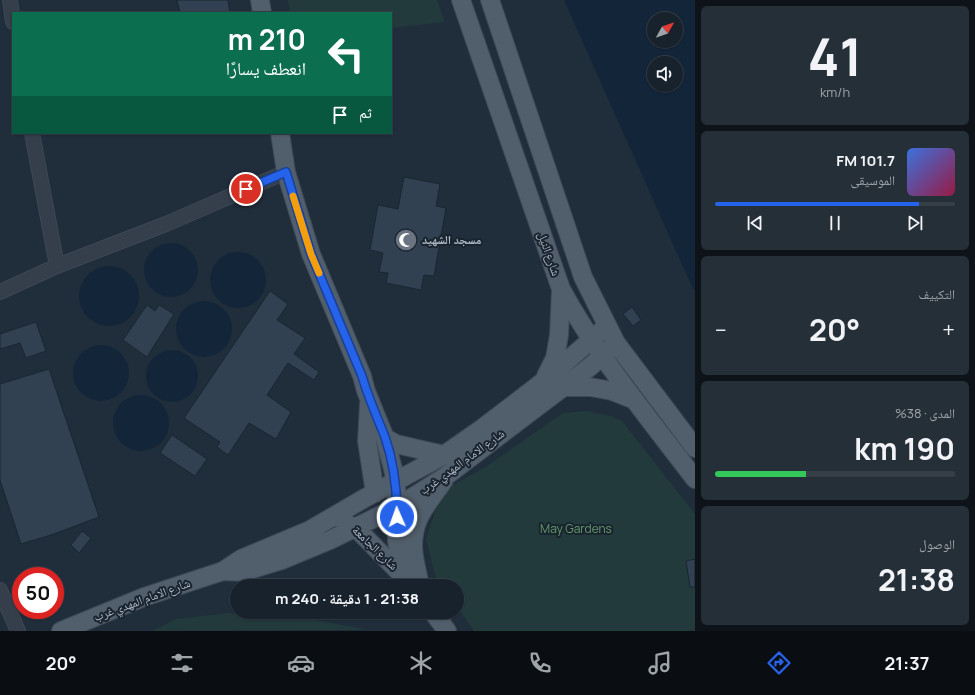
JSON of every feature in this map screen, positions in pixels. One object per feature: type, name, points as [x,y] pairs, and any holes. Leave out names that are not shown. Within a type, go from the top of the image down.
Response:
[{"type":"main road","points":[[260,0],[262,12]]},
{"type":"main road","name":"شارع النيل","points":[[461,0],[561,289],[576,316],[602,356],[636,401],[693,471]]},
{"type":"main road","name":"شارع النيل","points":[[490,0],[583,277],[616,343],[695,448]]},
{"type":"main road","name":"شارع الجامعة","points":[[280,134],[286,172],[311,254],[362,376],[369,399],[385,438],[396,481],[397,541],[400,558],[410,579]]},
{"type":"main road","points":[[512,146],[536,136]]},
{"type":"main road","points":[[544,381],[555,358],[560,335],[561,289]]},
{"type":"main road","name":"شارع الامام المهدي غرب","points":[[61,631],[144,598],[223,571],[242,559],[310,530],[444,455],[484,427],[544,381],[607,326]]},
{"type":"main road","name":"شارع الامام المهدي غرب","points":[[223,571],[243,572],[282,560],[356,528],[397,506],[446,476],[564,387],[616,343]]},
{"type":"main road","points":[[564,387],[590,387],[612,390],[636,401]]},
{"type":"main road","name":"شارع الجامعة","points":[[369,399],[367,441],[375,493]]},
{"type":"main road","points":[[385,438],[396,444],[444,455]]},
{"type":"main road","points":[[419,579],[414,556],[414,534],[418,521],[425,507],[446,476]]},
{"type":"main road","name":"شارع الجامعة","points":[[333,517],[356,528],[407,579]]},
{"type":"main road","points":[[438,619],[447,631]]},
{"type":"street","points":[[10,0],[12,15]]},
{"type":"street","points":[[32,134],[57,266]]},
{"type":"street","points":[[0,292],[57,266],[166,224],[286,172]]},
{"type":"street","points":[[0,590],[18,631]]},
{"type":"green space","points":[[288,0],[437,0],[445,22],[392,28],[392,12],[290,12]]},
{"type":"green space","name":"May Gardens","points":[[586,411],[611,416],[622,421],[695,514],[695,631],[474,631],[464,617],[464,579],[438,579],[435,575],[426,539],[436,509],[453,485],[487,466],[563,413]]},
{"type":"green space","points":[[230,613],[230,619],[310,619],[369,630],[152,631],[176,619]]},
{"type":"water","points":[[564,0],[695,0],[695,291],[693,289]]},
{"type":"water","points":[[166,243],[176,243],[186,247],[194,255],[198,265],[198,275],[194,285],[186,293],[176,297],[166,297],[156,293],[148,285],[144,275],[144,265],[148,255],[156,247]]},
{"type":"water","points":[[232,252],[244,252],[254,256],[262,264],[266,274],[266,286],[262,296],[254,304],[244,308],[232,308],[222,304],[214,296],[210,286],[210,274],[214,264],[222,256]]},
{"type":"water","points":[[109,266],[125,271],[130,275],[134,280],[139,296],[134,312],[130,317],[125,321],[109,326],[93,321],[88,317],[84,312],[79,296],[84,280],[88,275],[93,271]]},
{"type":"water","points":[[204,301],[215,303],[224,309],[230,318],[232,329],[230,340],[224,349],[215,355],[204,357],[193,355],[184,349],[178,340],[176,329],[178,318],[184,309],[193,303]]},
{"type":"water","points":[[101,345],[112,348],[121,353],[126,362],[129,373],[126,384],[121,393],[112,398],[101,401],[90,398],[81,393],[76,384],[73,373],[76,362],[81,353],[90,348]]},
{"type":"water","points":[[172,350],[182,352],[190,358],[196,366],[198,376],[196,386],[190,394],[182,400],[172,402],[162,400],[154,394],[148,386],[146,376],[148,366],[154,358],[162,352]]},
{"type":"water","points":[[141,395],[152,398],[161,403],[166,412],[169,423],[166,434],[161,443],[152,448],[141,451],[130,448],[121,443],[116,434],[113,423],[116,412],[121,403],[130,398]]},
{"type":"building","points":[[177,0],[228,0],[230,12],[180,12]]},
{"type":"building","name":"مسجد الشهيد","points":[[404,177],[440,184],[436,206],[446,208],[434,276],[424,275],[421,290],[386,283],[388,273],[379,272],[383,253],[370,250],[378,205],[398,209]]},
{"type":"building","points":[[270,291],[288,304],[277,320],[305,338],[294,354],[319,372],[314,380],[288,363],[267,395],[291,412],[276,439],[249,423],[228,455],[217,447],[220,442],[184,418]]},
{"type":"building","points":[[147,305],[155,311],[159,305],[174,314],[147,357],[123,340]]},
{"type":"building","points":[[632,307],[641,320],[633,326],[623,314]]},
{"type":"building","points":[[36,322],[46,351],[26,358],[20,343],[0,349],[0,334]]},
{"type":"building","points":[[49,369],[99,517],[54,534],[21,544],[0,480],[0,384]]},
{"type":"building","points":[[172,435],[207,459],[195,476],[160,453]]},
{"type":"building","points":[[82,531],[91,538],[79,553],[71,545]]},
{"type":"building","points":[[695,559],[695,587],[690,587],[686,561]]},
{"type":"slow traffic","points":[[293,196],[311,254],[319,273]]},
{"type":"place","name":"مسجد الشهيد","points":[[406,240]]},
{"type":"route","points":[[246,189],[286,172],[311,254],[362,376],[366,391],[385,438],[396,481],[397,517]]}]
